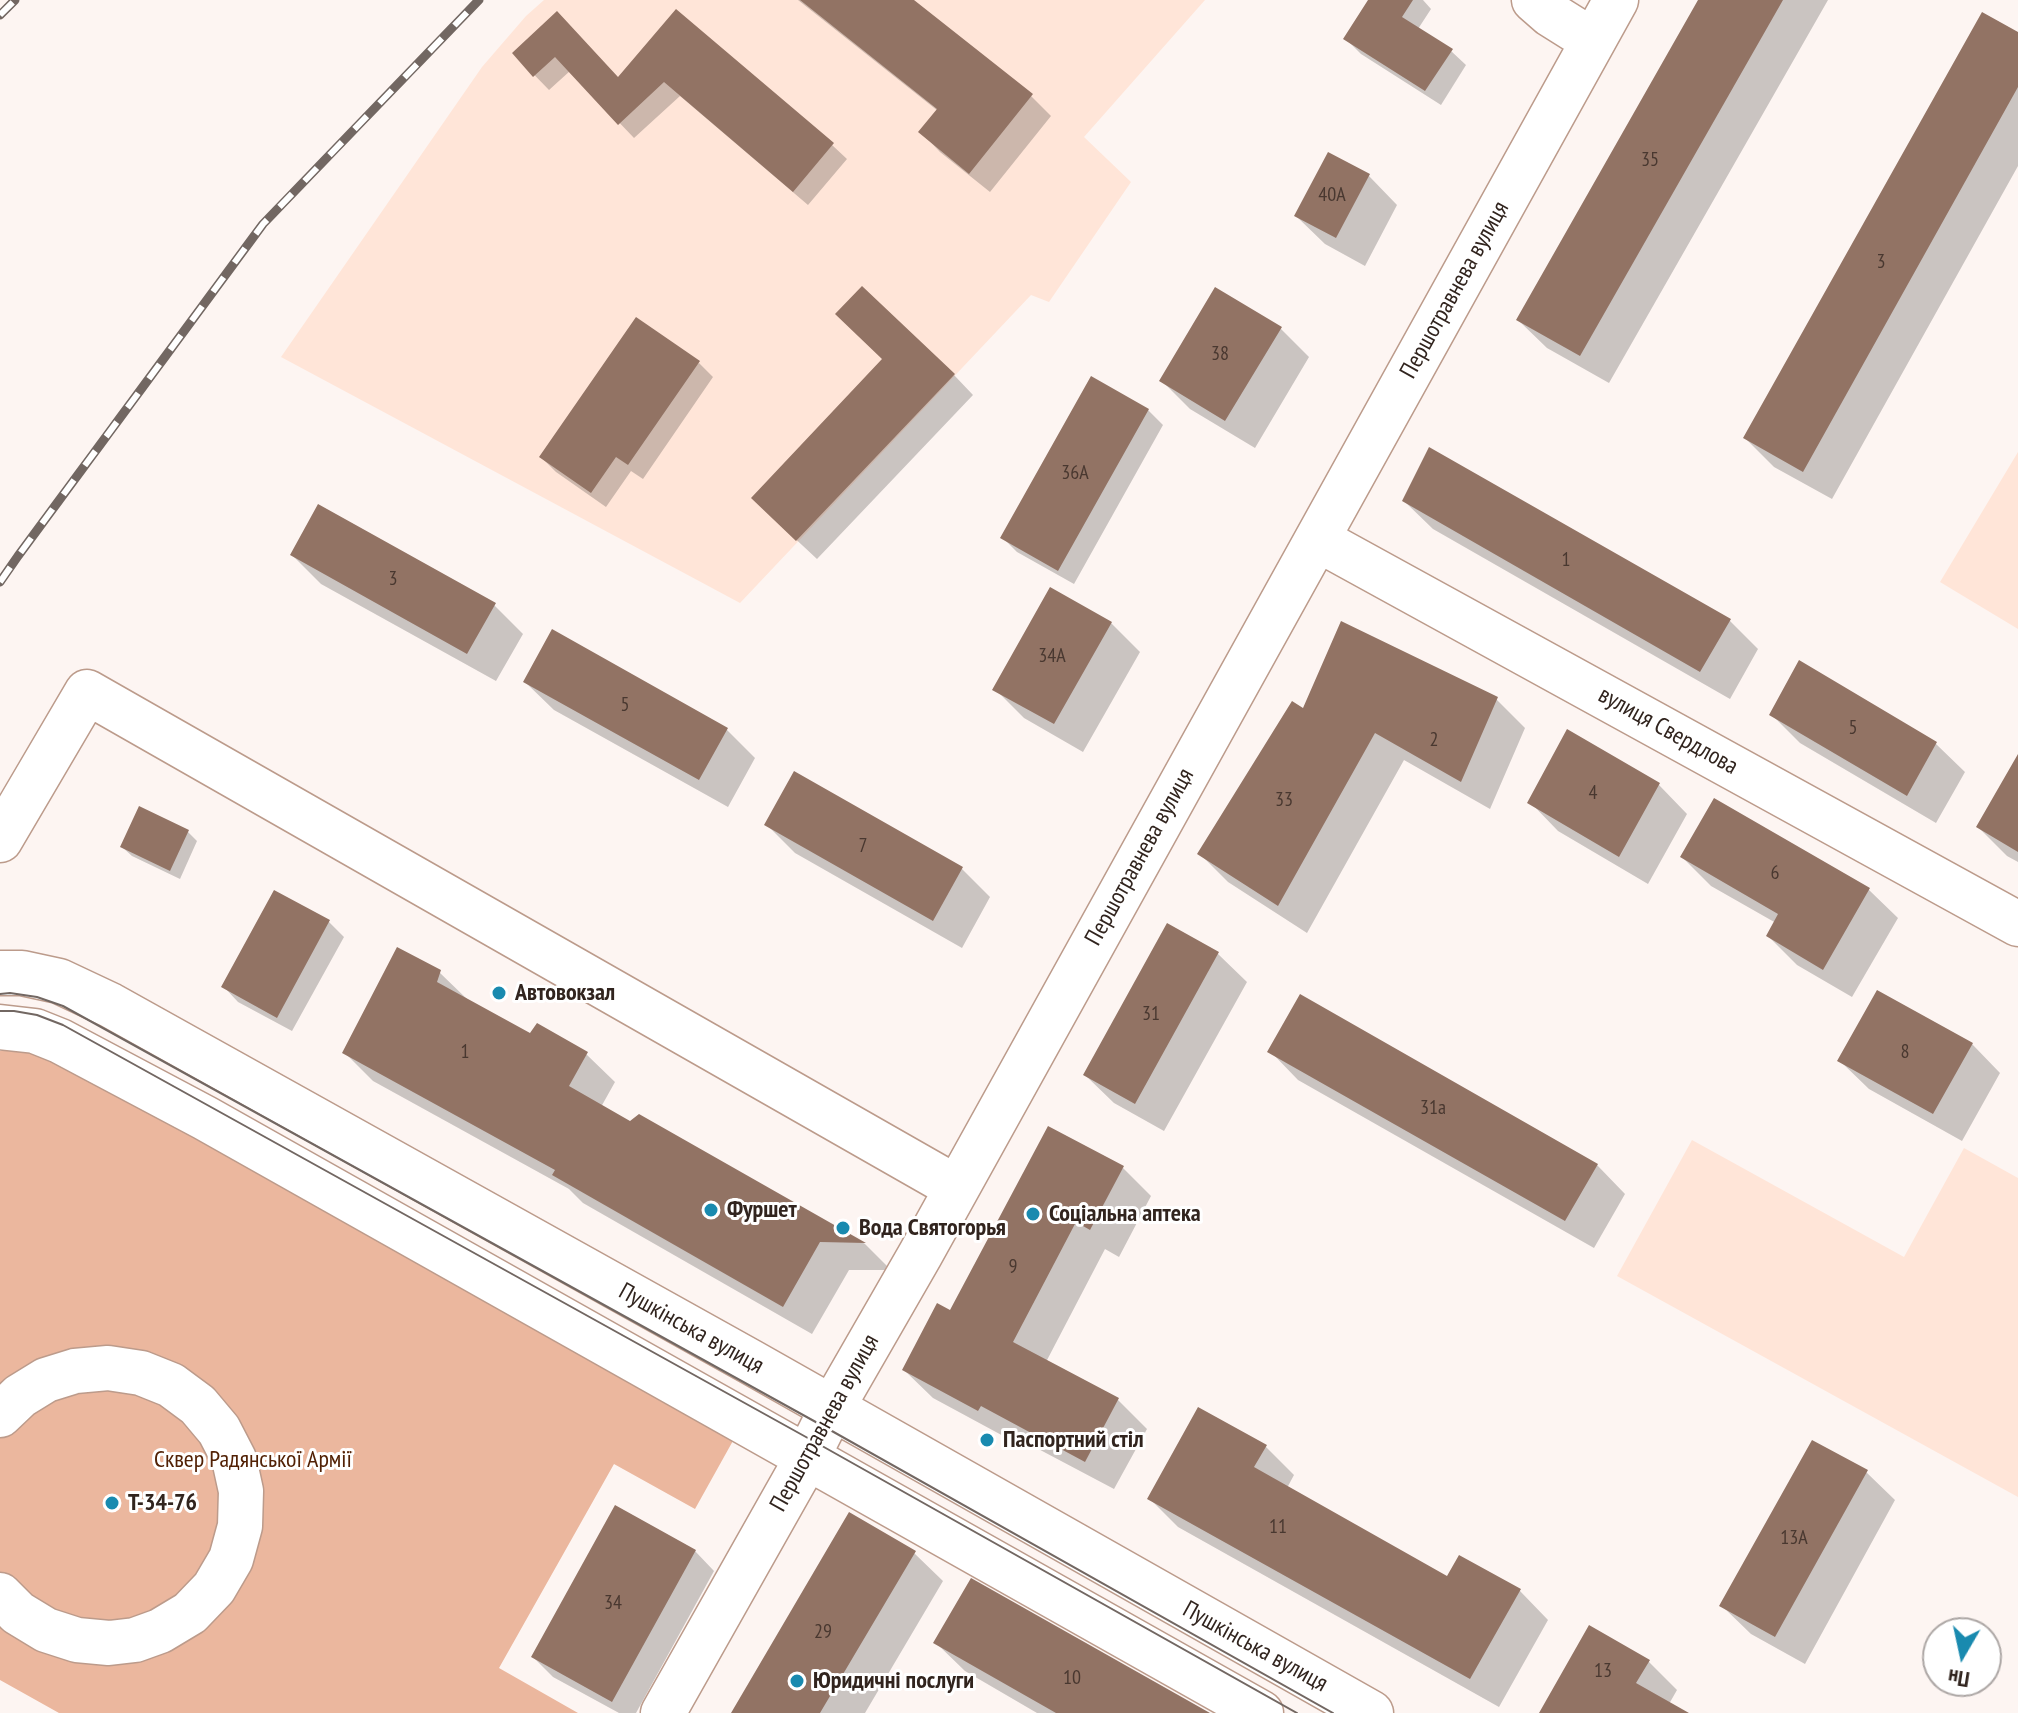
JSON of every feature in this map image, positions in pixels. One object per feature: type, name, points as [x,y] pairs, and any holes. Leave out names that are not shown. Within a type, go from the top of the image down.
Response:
[{"type":"street","points":[[1534,0],[1593,41]]},
{"type":"street","name":"Першотравнева вулиця","points":[[663,1713],[1616,0]]},
{"type":"street","name":"вулиця Свердлова","points":[[1317,539],[2018,924]]},
{"type":"street","points":[[0,840],[87,692],[957,1188]]},
{"type":"street","name":"Пушкінська вулиця","points":[[0,973],[22,973],[59,981],[110,1005],[1371,1713]]},
{"type":"street","points":[[0,1027],[35,1031],[60,1041],[205,1118],[1261,1713]]},
{"type":"street","points":[[0,1415],[20,1396],[46,1380],[75,1371],[108,1368],[141,1373],[171,1385],[198,1405],[212,1421],[234,1459],[241,1491],[240,1526],[231,1559],[214,1588],[190,1613],[160,1631],[135,1640],[109,1643],[77,1640],[46,1630],[18,1613],[0,1595]]},
{"type":"shaded area","points":[[544,0],[1205,0],[1084,137],[1131,182],[1049,302],[1031,295],[740,603],[281,357],[482,67]]},
{"type":"shaded area","points":[[2018,452],[2018,629],[1940,582]]},
{"type":"shaded area","points":[[1692,1140],[1904,1257],[1964,1148],[2018,1178],[2018,1497],[1617,1276]]},
{"type":"green space","name":"Сквер Радянської Армії","points":[[33,1045],[734,1439],[695,1509],[614,1464],[499,1668],[578,1713],[59,1713],[0,1680],[0,1051]]},
{"type":"building","points":[[800,0],[914,0],[1033,94],[969,174],[918,132],[937,109]]},
{"type":"building","points":[[1368,0],[1413,0],[1402,17],[1453,49],[1425,91],[1343,39]]},
{"type":"building","points":[[1698,0],[1783,0],[1580,356],[1516,320]]},
{"type":"building","points":[[676,9],[834,143],[793,192],[664,82],[618,125],[555,57],[533,77],[512,53],[557,11],[618,77]]},
{"type":"building","points":[[1982,12],[2018,32],[2018,87],[1803,472],[1743,438]]},
{"type":"building","points":[[1328,152],[1370,174],[1336,238],[1294,216]]},
{"type":"building","points":[[862,286],[955,374],[796,541],[751,498],[882,359],[835,314]]},
{"type":"building","points":[[1215,287],[1282,327],[1225,421],[1159,381]]},
{"type":"building","points":[[636,317],[700,361],[628,465],[616,457],[591,493],[539,457]]},
{"type":"building","points":[[1091,376],[1149,409],[1058,571],[1000,538]]},
{"type":"building","points":[[1429,447],[1731,619],[1700,672],[1402,501]]},
{"type":"building","points":[[318,504],[496,603],[467,654],[290,555]]},
{"type":"building","points":[[1050,587],[1112,622],[1054,724],[992,690]]},
{"type":"building","points":[[1341,621],[1498,697],[1461,782],[1375,733],[1278,906],[1197,854],[1292,701],[1303,708]]},
{"type":"building","points":[[552,629],[728,728],[699,780],[523,682]]},
{"type":"building","points":[[1799,660],[1937,742],[1907,796],[1769,715]]},
{"type":"building","points":[[1567,729],[1660,783],[1619,857],[1527,803]]},
{"type":"building","points":[[2018,754],[2018,852],[1976,827]]},
{"type":"building","points":[[794,771],[963,867],[933,921],[764,825]]},
{"type":"building","points":[[1714,798],[1870,888],[1823,970],[1766,936],[1778,914],[1680,857]]},
{"type":"building","points":[[139,806],[189,830],[170,871],[120,847]]},
{"type":"building","points":[[274,890],[330,920],[277,1018],[221,987]]},
{"type":"building","points":[[1167,923],[1219,952],[1135,1104],[1083,1075]]},
{"type":"building","points":[[397,947],[441,970],[437,982],[530,1033],[537,1023],[588,1052],[569,1086],[630,1121],[639,1114],[866,1243],[820,1242],[783,1307],[552,1175],[555,1170],[342,1053]]},
{"type":"building","points":[[1877,990],[1973,1043],[1933,1114],[1837,1061]]},
{"type":"building","points":[[1300,994],[1598,1164],[1565,1221],[1267,1052]]},
{"type":"building","points":[[1048,1126],[1124,1166],[1090,1230],[1076,1222],[1013,1342],[1119,1398],[1085,1462],[981,1406],[978,1411],[902,1370],[937,1303],[950,1310]]},
{"type":"building","points":[[1198,1407],[1267,1445],[1254,1467],[1447,1576],[1459,1555],[1521,1589],[1470,1679],[1147,1499]]},
{"type":"building","points":[[1812,1440],[1868,1470],[1775,1637],[1719,1606]]},
{"type":"building","points":[[615,1505],[696,1550],[612,1702],[531,1657]]},
{"type":"building","points":[[849,1512],[916,1551],[820,1713],[731,1713]]},
{"type":"building","points":[[971,1578],[1210,1713],[1056,1713],[933,1643]]},
{"type":"building","points":[[1589,1625],[1650,1660],[1636,1683],[1689,1713],[1539,1713]]},
{"type":"tram line","points":[[0,994],[37,997],[63,1006],[823,1426],[1333,1713]]},
{"type":"tram line","points":[[0,1011],[37,1015],[63,1025],[1297,1713]]},
{"type":"railway","points":[[0,15],[15,0]]},
{"type":"railway","points":[[0,582],[263,224],[479,0]]},
{"type":"place","name":"Автовокзал","points":[[499,993]]},
{"type":"place","name":"Фуршет","points":[[711,1210]]},
{"type":"place","name":"Соціальна аптека","points":[[1033,1214]]},
{"type":"place","name":"Вода Святогорья","points":[[843,1228]]},
{"type":"place","name":"Паспортний стіл","points":[[987,1440]]},
{"type":"place","name":"Т-34-76","points":[[112,1503]]},
{"type":"place","name":"Юридичні послуги","points":[[797,1681]]}]
